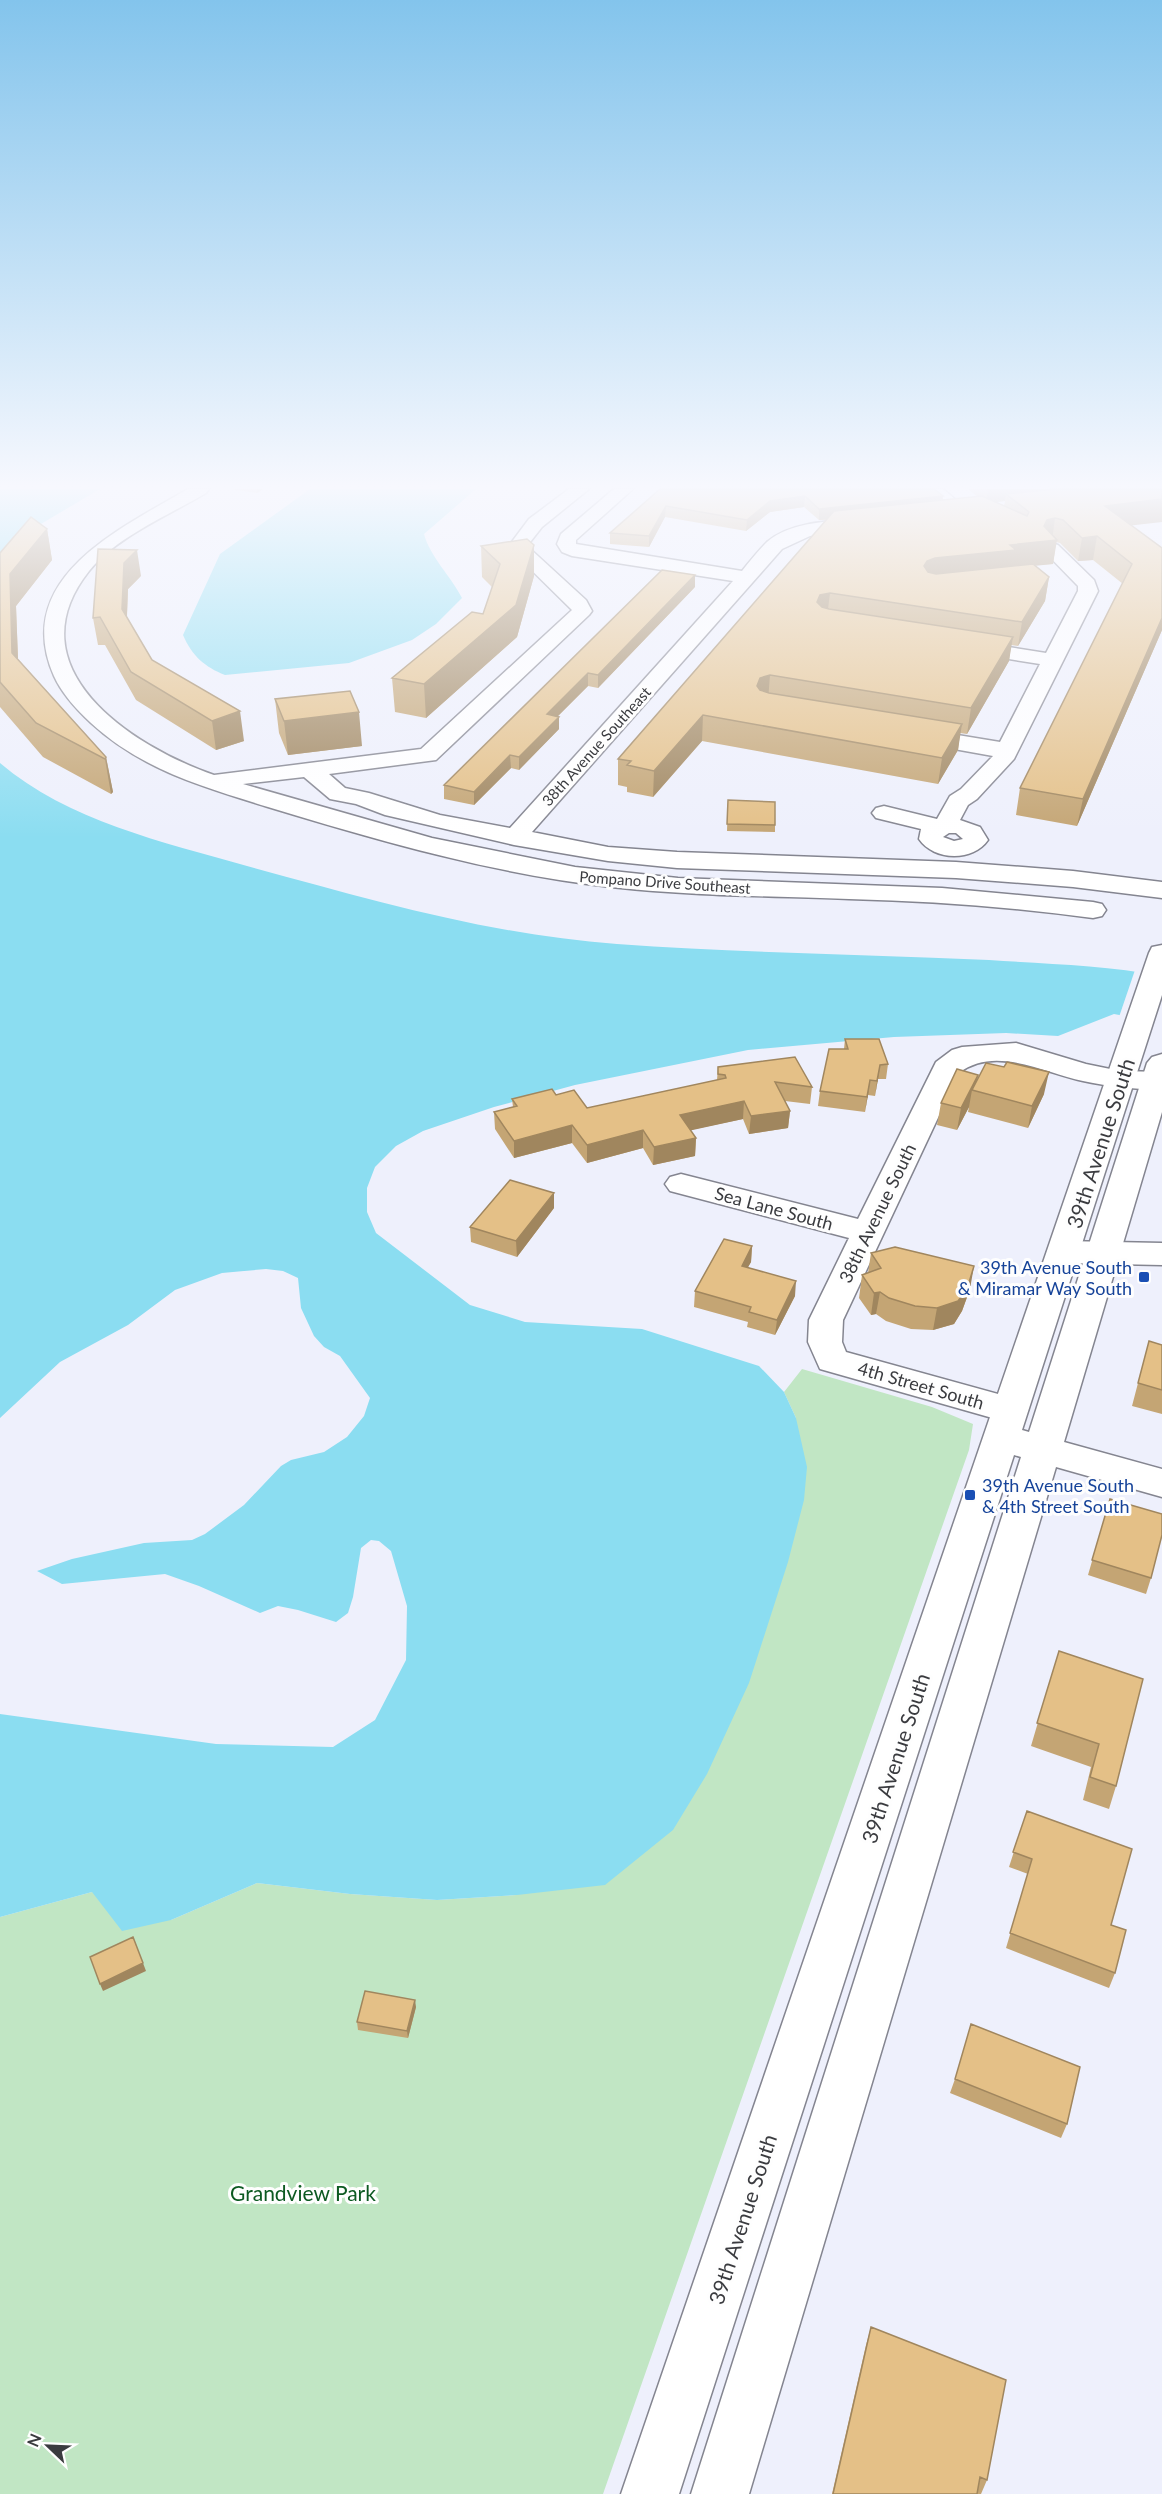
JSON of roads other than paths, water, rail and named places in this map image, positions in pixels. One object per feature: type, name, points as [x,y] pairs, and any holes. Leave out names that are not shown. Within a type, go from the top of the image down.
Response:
[{"type":"street","name":"Pompano Drive Southeast","points":[[58,605],[53,617],[52,645],[58,666],[76,697],[105,727],[168,765],[211,781],[383,833],[454,851],[575,875],[646,883],[954,895],[1093,910]]},
{"type":"street","name":"Pompano Drive Southeast","points":[[211,781],[428,755],[582,611],[580,605]]},
{"type":"street","name":"38th Avenue Southeast","points":[[514,838],[721,605]]},
{"type":"street","points":[[885,812],[952,840],[975,807],[969,794],[1003,759],[1081,605]]},
{"type":"street","points":[[943,643],[1053,660]]},
{"type":"street","points":[[894,731],[1008,750]]},
{"type":"street","name":"Pompano Drive Southeast","points":[[330,766],[338,794],[362,798],[393,810],[438,822],[608,854],[677,860],[952,840],[1073,879],[1162,890]]},
{"type":"street","points":[[330,766],[359,779],[362,798]]},
{"type":"street","name":"39th Avenue South","points":[[650,2494],[1005,1424],[1085,1252],[1150,1076],[1140,1022],[1159,963]]},
{"type":"street","name":"38th Avenue South","points":[[832,1360],[825,1342],[826,1320],[946,1068],[962,1056],[1016,1052],[1080,1072],[1150,1076]]},
{"type":"street","name":"Sea Lane South","points":[[681,1184],[867,1232]]},
{"type":"street","points":[[1085,1252],[1162,1254]]},
{"type":"street","name":"39th Avenue South","points":[[720,2494],[1043,1450],[1085,1252]]},
{"type":"street","name":"4th Street South","points":[[832,1360],[1005,1424],[1043,1450],[1162,1483]]},
{"type":"water","points":[[197,605],[455,605],[436,624],[412,640],[349,663],[225,675],[205,664],[195,655],[183,635]]},
{"type":"water","points":[[0,763],[55,800],[86,815],[150,838],[384,903],[523,933],[617,944],[1098,967],[1162,976],[1162,1023],[1114,1014],[1058,1036],[1006,1033],[894,1037],[748,1050],[575,1085],[494,1107],[423,1131],[396,1146],[375,1167],[367,1188],[367,1212],[376,1233],[470,1305],[525,1322],[642,1329],[759,1366],[784,1392],[796,1418],[807,1467],[804,1500],[788,1562],[749,1683],[707,1774],[673,1830],[605,1885],[517,1895],[437,1900],[350,1894],[257,1883],[171,1920],[122,1931],[92,1892],[0,1917],[0,1714],[216,1744],[333,1747],[375,1720],[406,1660],[407,1606],[391,1551],[379,1541],[371,1540],[361,1548],[348,1613],[336,1622],[278,1606],[260,1613],[199,1586],[165,1574],[62,1584],[37,1571],[72,1559],[144,1543],[192,1540],[205,1534],[244,1505],[281,1466],[291,1460],[324,1452],[347,1437],[364,1416],[370,1398],[340,1356],[324,1347],[314,1336],[301,1308],[298,1278],[283,1271],[266,1269],[222,1273],[175,1290],[128,1325],[60,1362],[0,1418]]},
{"type":"place","name":"39th Avenue South & Miramar Way South","points":[[1144,1277]]},
{"type":"place","name":"39th Avenue South & 4th Street South","points":[[970,1495]]},
{"type":"park label","name":"Grandview Park","points":[[303,2192]]}]
